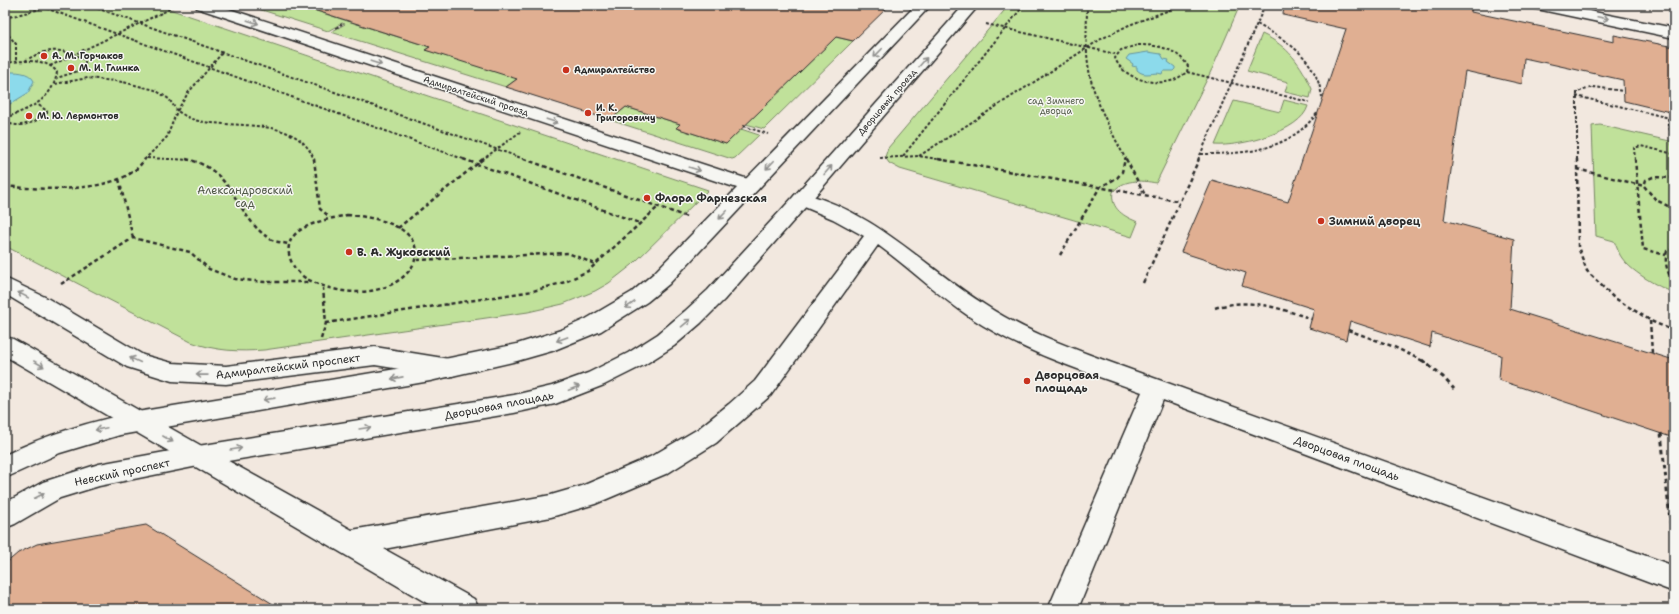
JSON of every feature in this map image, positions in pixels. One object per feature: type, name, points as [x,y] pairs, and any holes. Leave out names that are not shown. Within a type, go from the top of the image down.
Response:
[{"type":"main road","name":"Адмиралтейский проезд","points":[[202,5],[750,186]]},
{"type":"main road","points":[[5,467],[32,453],[63,440],[93,431],[246,402],[345,388],[498,358],[558,340],[579,332],[617,313],[661,279],[924,5]]},
{"type":"main road","name":"Дворцовый проезд","points":[[802,199],[972,5]]},
{"type":"main road","points":[[1537,5],[1674,33]]},
{"type":"main road","points":[[1597,5],[1674,21]]},
{"type":"main road","name":"Дворцовая площадь","points":[[198,456],[514,404],[555,395],[596,379],[636,359],[666,340],[693,317],[716,295],[802,199],[853,220],[876,234],[954,296],[990,319],[1036,344],[1674,579]]},
{"type":"main road","points":[[349,543],[551,506],[586,496],[659,466],[707,436],[763,388],[876,234]]},
{"type":"main road","name":"Адмиралтейский проспект","points":[[5,285],[39,303],[135,361],[172,372],[201,375],[226,375],[375,356],[449,368]]},
{"type":"main road","points":[[5,345],[464,609]]},
{"type":"main road","points":[[1063,609],[1156,388]]},
{"type":"main road","name":"Невский проспект","points":[[5,516],[40,495],[76,481],[198,456]]},
{"type":"path","points":[[37,5],[639,223]]},
{"type":"path","points":[[5,18],[56,5]]},
{"type":"path","points":[[88,5],[682,216]]},
{"type":"path","points":[[903,156],[1024,5]]},
{"type":"path","points":[[1087,5],[1087,48],[1089,72],[1097,98],[1145,195]]},
{"type":"path","points":[[919,156],[1087,48],[1129,25],[1183,5]]},
{"type":"path","points":[[1142,283],[1178,201],[1201,154],[1264,5]]},
{"type":"path","points":[[50,66],[172,8]]},
{"type":"path","points":[[986,24],[1115,54],[1128,46],[1138,45],[1160,47],[1179,55],[1188,66],[1187,72],[1178,79],[1164,82],[1141,80],[1121,71],[1114,60],[1115,54]]},
{"type":"path","points":[[1257,24],[1280,37],[1304,57],[1318,78],[1322,87],[1322,97]]},
{"type":"path","points":[[5,31],[14,38],[17,51],[16,62]]},
{"type":"path","points":[[25,61],[36,53],[48,50],[61,50],[75,54],[85,60],[85,66],[78,71],[57,78]]},
{"type":"path","points":[[5,186],[41,190],[86,187],[119,179],[134,171],[167,137],[177,111],[188,93],[222,53]]},
{"type":"path","points":[[5,63],[25,61],[50,66],[57,72],[55,84],[45,98],[37,104],[5,118]]},
{"type":"path","points":[[1187,72],[1309,102]]},
{"type":"path","points":[[55,84],[88,78],[123,82],[154,90],[169,99],[177,111],[200,122],[251,125],[291,133],[310,150],[318,181],[320,209],[331,217]]},
{"type":"path","points":[[1624,91],[1593,87],[1583,88],[1577,92],[1578,247],[1587,271],[1613,297],[1650,320],[1674,331]]},
{"type":"path","points":[[1576,96],[1674,119]]},
{"type":"path","points":[[5,122],[9,124],[25,125],[42,119],[47,114],[47,111],[37,104]]},
{"type":"path","points":[[1201,154],[1234,155],[1264,148],[1299,133],[1309,126],[1318,112]]},
{"type":"path","points":[[1666,255],[1643,249],[1634,148],[1641,146],[1674,154],[1668,118]]},
{"type":"path","points":[[743,126],[768,134]]},
{"type":"path","points":[[398,228],[477,164],[524,129]]},
{"type":"path","points":[[880,158],[919,156],[1178,201]]},
{"type":"path","points":[[1060,255],[1100,187],[1117,178],[1122,172],[1126,156]]},
{"type":"path","points":[[147,158],[181,158],[208,166],[227,182],[251,221],[269,238],[288,244]]},
{"type":"path","points":[[1577,169],[1644,186]]},
{"type":"path","points":[[1674,178],[1653,177],[1646,180],[1644,186],[1647,193],[1656,200],[1674,209]]},
{"type":"path","points":[[119,179],[133,238]]},
{"type":"path","points":[[326,323],[533,291],[565,282],[588,272],[639,223],[658,207]]},
{"type":"path","points":[[363,216],[379,219],[398,228],[412,241],[417,250],[417,260],[412,270],[404,279],[386,288],[358,292],[340,292],[323,288],[309,282],[297,274],[290,264],[287,254],[288,244],[294,235],[304,227],[331,217],[363,216]]},
{"type":"path","points":[[61,284],[133,238],[190,252],[209,270],[235,279],[265,282],[309,282]]},
{"type":"path","points":[[1674,249],[1667,251],[1666,255],[1668,274],[1674,282]]},
{"type":"path","points":[[417,260],[568,254],[595,264]]},
{"type":"path","points":[[320,341],[326,323],[323,288]]},
{"type":"path","points":[[1215,308],[1228,302],[1261,303],[1312,319]]},
{"type":"path","points":[[1650,320],[1652,353]]},
{"type":"path","points":[[1348,330],[1401,348],[1420,358],[1436,369],[1454,389]]},
{"type":"path","points":[[1660,433],[1674,556]]},
{"type":"green space","name":"Александровский сад","points":[[5,5],[157,5],[708,190],[632,265],[609,283],[595,291],[563,304],[528,312],[264,350],[227,350],[200,345],[191,342],[5,246]]},
{"type":"green space","points":[[246,5],[297,5],[430,47],[425,50],[522,75],[506,87],[331,32],[345,24],[342,23],[328,31]]},
{"type":"green space","name":"сад Зимнего дворца","points":[[1009,5],[1240,5],[1213,67],[1156,183],[1138,181],[1127,183],[1117,188],[1113,192],[1116,208],[1128,218],[1138,222],[1132,237],[900,169],[889,163],[885,157],[888,148]]},
{"type":"green space","points":[[1262,34],[1279,44],[1293,57],[1312,89],[1310,98],[1285,92],[1288,82],[1247,71]]},
{"type":"green space","points":[[836,37],[853,41],[764,129],[746,124]]},
{"type":"green space","points":[[1284,100],[1308,106],[1303,115],[1294,123],[1268,136],[1239,143],[1215,145],[1234,101],[1280,112]]},
{"type":"green space","points":[[626,107],[680,124],[677,128],[726,144],[741,129],[759,135],[735,158],[732,159],[610,120]]},
{"type":"green space","points":[[1600,125],[1674,142],[1674,293],[1652,282],[1630,267],[1620,255],[1614,241],[1596,236],[1592,126]]},
{"type":"water","points":[[1148,52],[1161,54],[1164,59],[1169,60],[1168,62],[1175,67],[1175,69],[1173,71],[1163,71],[1162,74],[1143,74],[1137,70],[1137,67],[1132,66],[1133,64],[1126,59],[1129,55]]},
{"type":"water","points":[[5,72],[17,72],[29,75],[34,81],[28,93],[5,107]]},
{"type":"building","points":[[315,5],[668,5],[684,9],[689,5],[890,5],[853,41],[836,37],[726,144],[676,128],[680,124],[626,107],[610,120],[506,87],[517,79],[425,50],[430,47],[314,10]]},
{"type":"building","name":"Зимний дворец","points":[[1284,5],[1472,5],[1471,12],[1614,42],[1614,35],[1674,47],[1674,113],[1624,101],[1623,80],[1524,58],[1522,84],[1465,71],[1444,220],[1514,239],[1510,309],[1674,360],[1674,438],[1499,380],[1501,355],[1432,333],[1430,347],[1350,321],[1346,340],[1309,328],[1314,309],[1242,286],[1246,273],[1181,252],[1212,180],[1288,202],[1346,29],[1283,15]]},
{"type":"building","points":[[146,525],[281,609],[5,609],[5,564],[18,553],[37,544]]},
{"type":"place","name":"А. М. Горчаков","points":[[44,56]]},
{"type":"place","name":"М. И. Глинка","points":[[71,68]]},
{"type":"place","name":"Адмиралтейство","points":[[566,70]]},
{"type":"place","name":"И. К. Григоровичу","points":[[588,113]]},
{"type":"place","name":"М. Ю. Лермонтов","points":[[29,116]]},
{"type":"place","name":"Флора Фарнезская","points":[[647,198]]},
{"type":"place","name":"Зимний дворец","points":[[1321,221]]},
{"type":"place","name":"В. А. Жуковский","points":[[349,252]]},
{"type":"place","name":"Дворцовая площадь","points":[[1027,381]]}]
